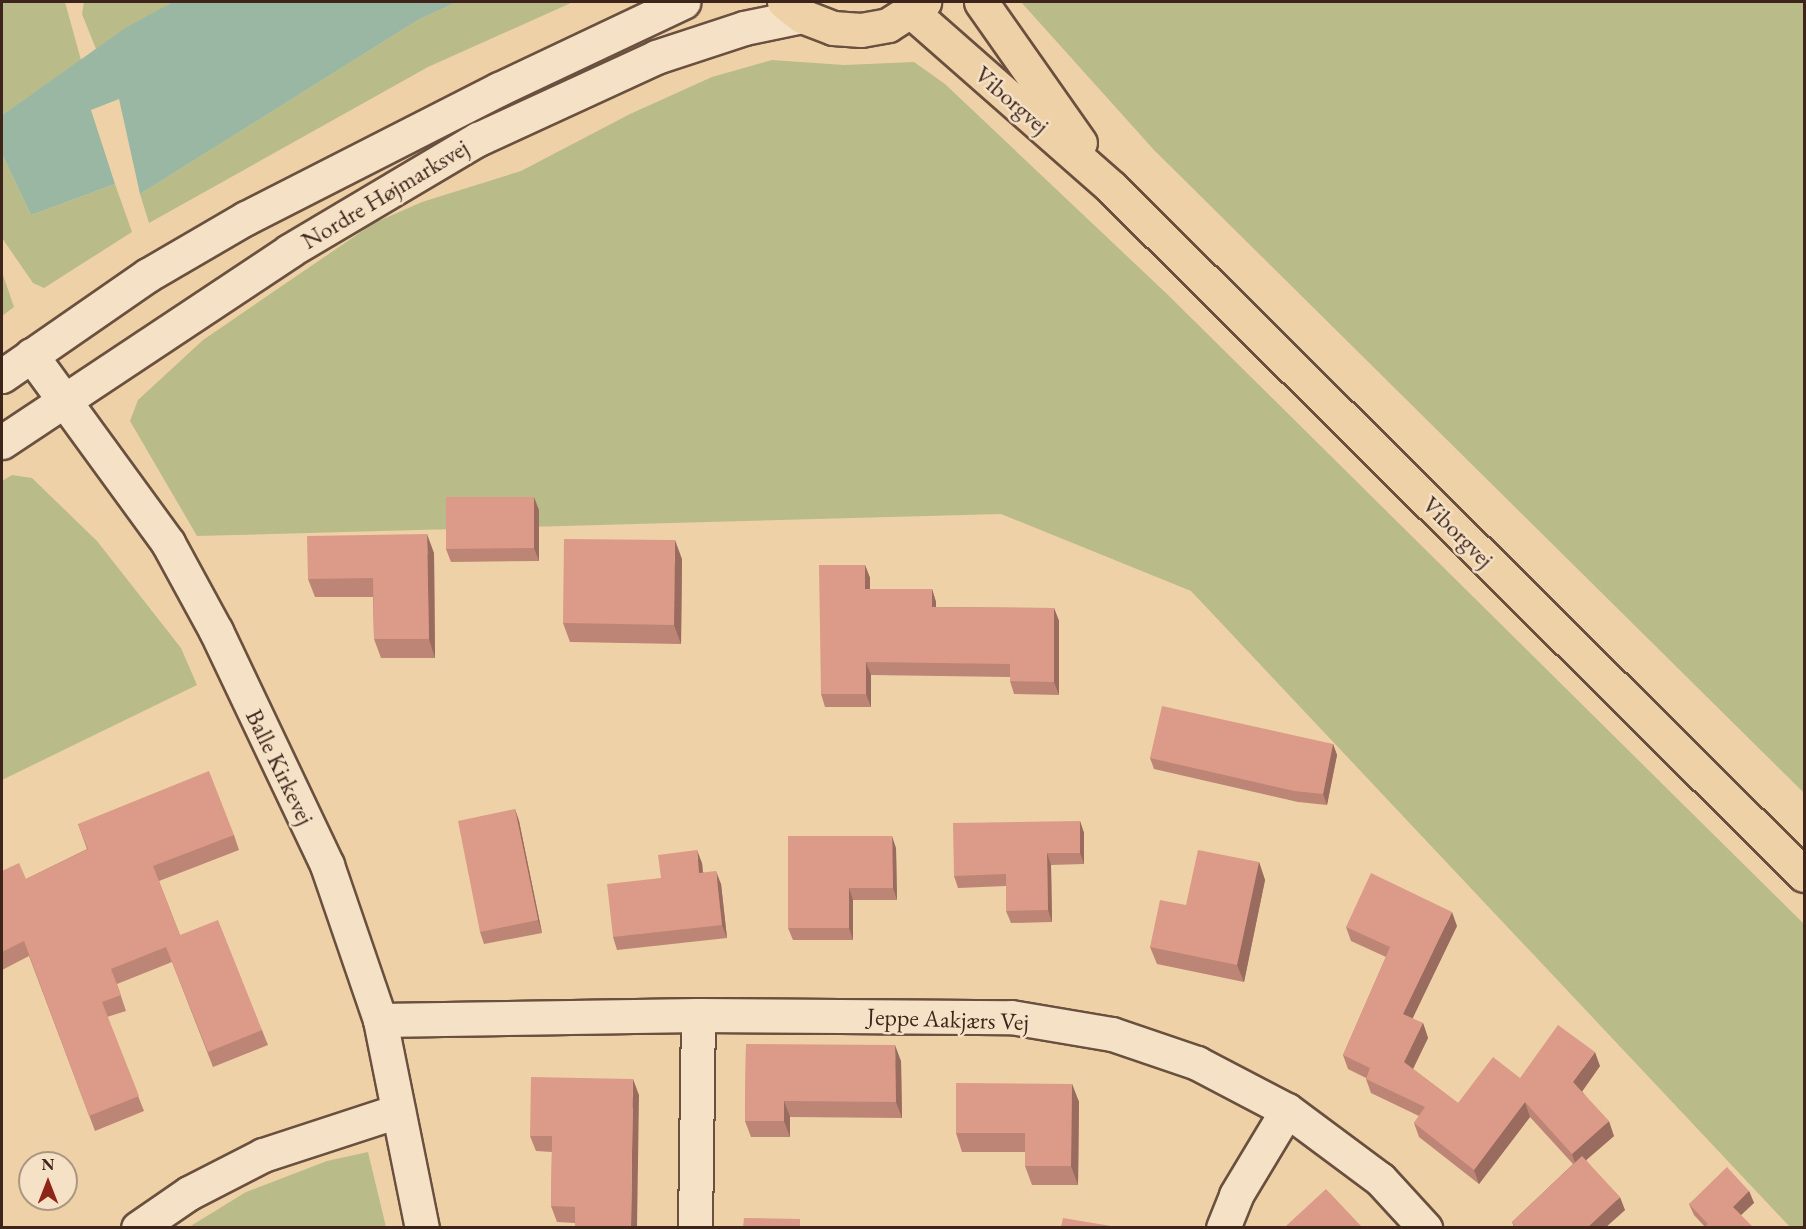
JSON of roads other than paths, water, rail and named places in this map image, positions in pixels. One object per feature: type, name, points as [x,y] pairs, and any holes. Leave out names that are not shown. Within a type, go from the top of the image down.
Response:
[{"type":"main road","name":"Viborgvej","points":[[981,2],[1112,188]]},
{"type":"main road","name":"Viborgvej","points":[[918,7],[1112,188],[1804,875]]},
{"type":"main road","points":[[793,9],[833,28],[861,30],[888,25],[918,7]]},
{"type":"street","name":"Nordre Højmarksvej","points":[[2,376],[148,275],[319,179],[683,2]]},
{"type":"street","name":"Nordre Højmarksvej","points":[[2,442],[66,402],[290,251],[404,180],[516,120],[656,57],[793,9]]},
{"type":"street","name":"Balle Kirkevej","points":[[31,355],[168,543],[216,631],[327,865],[380,1020],[422,1227]]},
{"type":"street","name":"Jeppe Aakjærs Vej","points":[[380,1020],[698,1015],[1023,1019],[1112,1034],[1197,1064],[1287,1110],[1380,1179],[1425,1227]]},
{"type":"street","points":[[695,1227],[698,1015]]},
{"type":"street","points":[[1223,1227],[1236,1195],[1287,1110]]},
{"type":"street","points":[[138,1227],[189,1193],[263,1155],[398,1111]]}]
